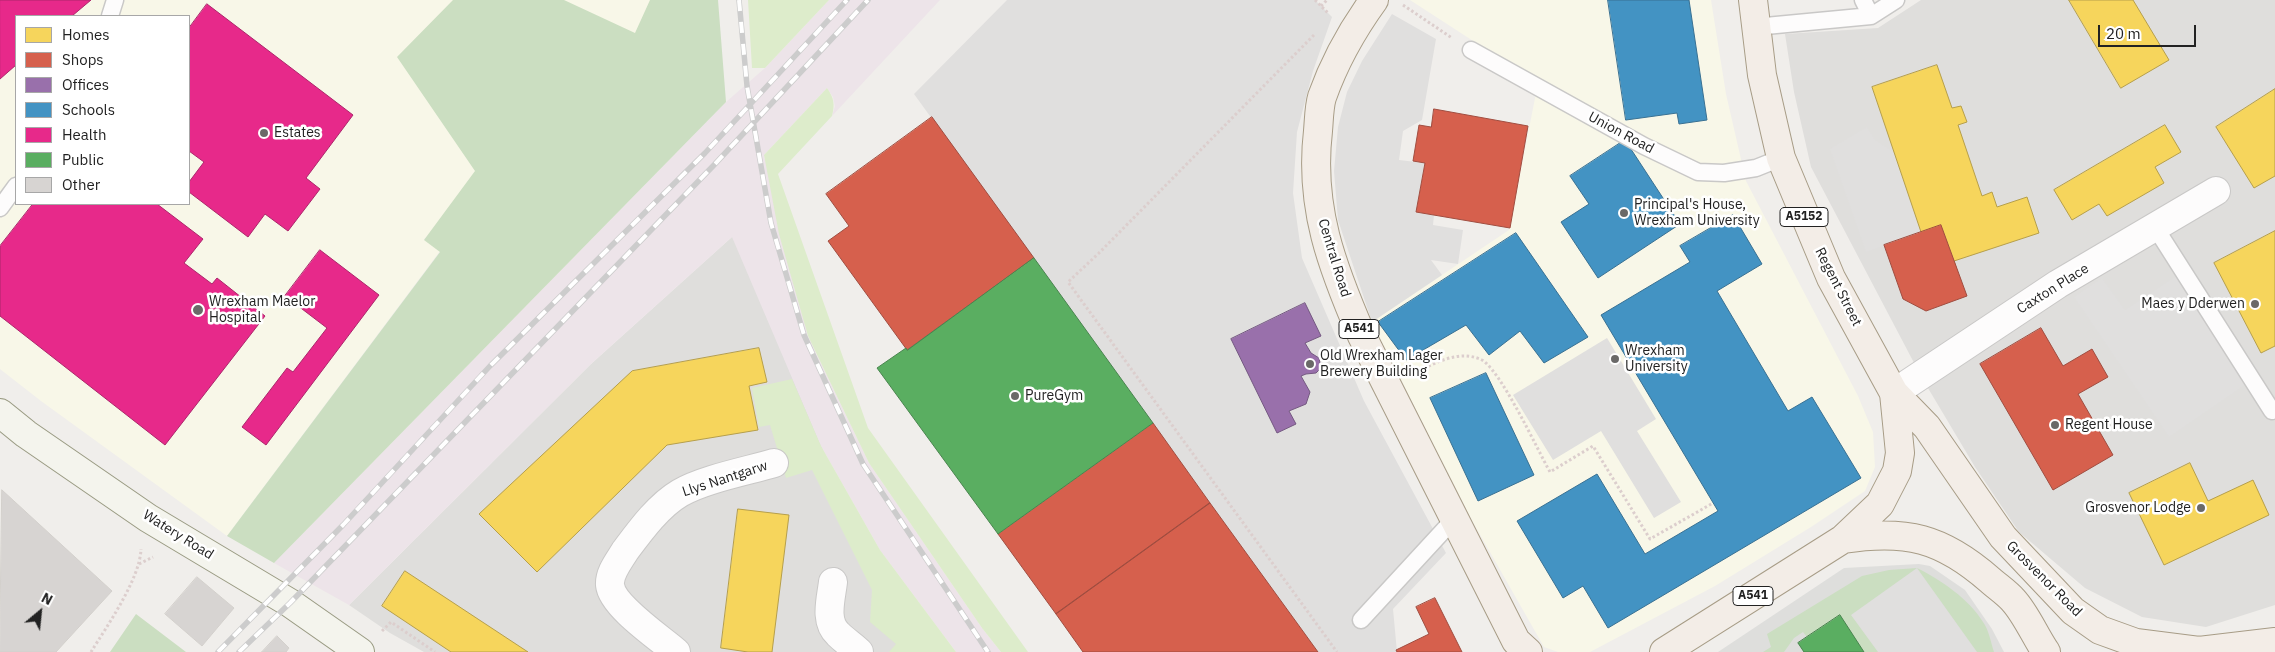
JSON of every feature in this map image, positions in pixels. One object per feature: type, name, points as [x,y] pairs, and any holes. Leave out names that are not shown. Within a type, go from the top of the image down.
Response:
[{"type":"main road","name":"Central Road","points":[[1374,0],[1352,34],[1322,98],[1315,159],[1320,217],[1340,285],[1362,336],[1520,648]]},
{"type":"main road","name":"Regent Street","points":[[1753,0],[1762,75],[1781,158],[1831,278],[1894,392],[1928,426],[2003,537]]},
{"type":"main road","name":"A541","points":[[1664,652],[1843,539],[1880,504],[1897,471],[1900,453],[1894,392]]},
{"type":"main road","points":[[1843,539],[1874,534],[1892,534],[1939,544],[1968,561],[2014,601],[2046,652]]},
{"type":"main road","points":[[2003,537],[2014,601]]},
{"type":"main road","name":"Grosvenor Road","points":[[2003,537],[2073,611],[2100,630],[2136,643],[2198,651],[2275,643]]},
{"type":"main road","name":"Grosvenor Road","points":[[2263,652],[2275,643]]},
{"type":"street","name":"Caxton Place","points":[[1894,392],[2058,284],[2216,191]]},
{"type":"street","name":"Watery Road","points":[[0,413],[26,434],[148,518],[290,603],[360,652]]},
{"type":"street","name":"Llys Nantgarw","points":[[676,652],[618,603],[610,586],[614,568],[635,537],[660,509],[680,493],[702,484],[774,463]]},
{"type":"street","points":[[833,582],[829,613],[830,623],[836,633],[859,652]]},
{"type":"lane","points":[[110,15],[115,0]]},
{"type":"lane","points":[[1863,0],[1871,16]]},
{"type":"lane","points":[[1755,27],[1871,16],[1896,0]]},
{"type":"lane","name":"Union Road","points":[[1471,50],[1651,150],[1698,172],[1724,173],[1748,169],[1781,158]]},
{"type":"lane","points":[[0,208],[15,187]]},
{"type":"lane","points":[[2155,227],[2272,412]]},
{"type":"lane","points":[[1360,620],[1455,518]]},
{"type":"path","points":[[1321,6],[1327,0]]},
{"type":"path","points":[[1396,0],[1471,50]]},
{"type":"path","points":[[1318,31],[1068,282],[1337,652]]},
{"type":"path","points":[[1389,388],[1442,360],[1466,356],[1482,359],[1496,372],[1550,472],[1593,446],[1650,539],[1713,503]]},
{"type":"path","points":[[91,652],[120,604],[138,565],[141,553],[141,532],[148,518]]},
{"type":"path","points":[[398,627],[435,652]]},
{"type":"shaded area","name":"Wrexham Maelor Hospital","points":[[0,0],[685,0],[424,239],[440,251],[227,536],[0,369]]},
{"type":"shaded area","points":[[829,0],[940,0],[832,116],[835,106],[833,97],[827,88],[764,155],[808,336],[869,463],[982,628],[1001,652],[956,652],[880,550],[821,446],[732,237],[591,364],[349,605],[274,563],[726,102],[765,68]]},
{"type":"shaded area","points":[[1007,0],[1315,0],[1332,17],[1313,71],[1297,132],[1293,193],[1302,258],[1364,401],[1446,553],[1393,609],[1397,652],[1318,652],[914,94]]},
{"type":"shaded area","name":"Wrexham University","points":[[1410,0],[1711,0],[1726,94],[1746,181],[1858,396],[1873,432],[1875,467],[1865,491],[1811,527],[1715,586],[1590,652],[1558,652],[1544,647],[1474,524],[1372,322],[1509,230],[1538,83]]},
{"type":"shaded area","points":[[1921,0],[2275,0],[2275,605],[2206,627],[2142,617],[2085,588],[2019,532],[1975,467],[1922,378],[1811,167],[1794,92],[1785,34],[1878,28]]},
{"type":"shaded area","points":[[1392,14],[1436,39],[1422,120],[1403,131],[1399,160],[1425,163],[1416,212],[1434,215],[1433,225],[1463,230],[1458,264],[1431,260],[1442,275],[1372,322],[1338,220],[1334,171],[1338,127],[1347,92],[1362,61]]},
{"type":"shaded area","points":[[1867,127],[1875,140],[1895,153],[1921,232],[1866,252],[1830,149]]},
{"type":"shaded area","points":[[733,236],[908,652],[424,652],[390,633],[349,605],[591,364]]},
{"type":"shaded area","points":[[2176,276],[2249,382],[2169,437],[2074,297],[2102,278],[2125,310]]},
{"type":"shaded area","points":[[1607,338],[1656,419],[1637,431],[1681,502],[1654,518],[1601,431],[1553,460],[1513,395]]},
{"type":"shaded area","points":[[1919,564],[1930,566],[1965,590],[1992,629],[2004,652],[1718,652],[1844,568]]},
{"type":"shaded area","points":[[1917,568],[1977,652],[1878,652],[1851,615]]},
{"type":"green space","points":[[453,0],[564,0],[635,33],[650,0],[718,0],[726,102],[274,563],[227,536],[440,252],[424,240],[475,171],[397,57]]},
{"type":"green space","points":[[748,0],[829,0],[765,68],[752,68]]},
{"type":"green space","points":[[827,88],[833,101],[832,116],[778,174],[868,428],[1028,652],[1001,652],[982,628],[869,463],[808,336],[779,234],[764,155]]},
{"type":"green space","points":[[792,379],[821,446],[880,550],[956,652],[889,652],[896,644],[870,622],[872,590],[812,470],[786,478],[770,425],[759,427],[752,388]]},
{"type":"green space","points":[[1917,568],[1945,584],[1970,606],[1985,625],[1994,652],[1864,652],[1840,615],[1807,637],[1803,632],[1794,638],[1784,652],[1763,652],[1771,647],[1767,634],[1862,576],[1889,570]]},
{"type":"green space","points":[[136,614],[186,652],[110,652]]},
{"type":"building: Homes","points":[[2069,0],[2133,0],[2169,60],[2121,88]]},
{"type":"building: Homes","points":[[1937,65],[1952,108],[1961,106],[1967,122],[1958,125],[1982,196],[1992,192],[1997,207],[2027,197],[2039,233],[1954,261],[1958,273],[1925,284],[1910,239],[1922,235],[1872,87]]},
{"type":"building: Homes","points":[[2275,89],[2275,176],[2254,188],[2216,127]]},
{"type":"building: Homes","points":[[2165,125],[2181,152],[2155,167],[2164,183],[2107,216],[2099,204],[2072,220],[2054,190]]},
{"type":"building: Homes","name":"Maes y Dderwen","points":[[2275,231],[2275,346],[2261,353],[2214,263]]},
{"type":"building: Homes","points":[[759,348],[767,382],[749,386],[758,430],[667,445],[537,572],[479,514],[632,371]]},
{"type":"building: Homes","name":"Grosvenor Lodge","points":[[2190,463],[2208,501],[2253,480],[2269,515],[2164,565],[2129,493]]},
{"type":"building: Homes","points":[[738,509],[789,515],[772,652],[748,652],[721,648]]},
{"type":"building: Homes","points":[[405,571],[528,652],[451,652],[382,606]]},
{"type":"building: Shops","points":[[1434,109],[1528,126],[1510,228],[1416,212],[1425,163],[1413,161],[1419,125],[1431,127]]},
{"type":"building: Shops","points":[[932,117],[1034,258],[907,350],[828,241],[849,226],[826,194]]},
{"type":"building: Shops","points":[[1941,225],[1967,296],[1926,311],[1903,299],[1884,245]]},
{"type":"building: Shops","name":"Regent House","points":[[2041,328],[2063,366],[2092,349],[2108,377],[2078,394],[2113,455],[2053,490],[1980,364]]},
{"type":"building: Shops","points":[[1153,423],[1210,503],[1056,614],[998,534]]},
{"type":"building: Shops","points":[[1210,503],[1318,652],[1083,652],[1056,614]]},
{"type":"building: Shops","points":[[1435,598],[1462,652],[1397,652],[1396,650],[1429,634],[1416,607]]},
{"type":"building: Offices","points":[[1305,303],[1321,336],[1305,343],[1311,353],[1319,358],[1321,368],[1316,373],[1301,376],[1310,392],[1306,404],[1289,411],[1296,424],[1277,433],[1231,339]]},
{"type":"building: Schools","points":[[1608,0],[1689,0],[1707,120],[1679,124],[1677,113],[1626,120]]},
{"type":"building: Schools","name":"Principal's House, Wrexham University","points":[[1625,140],[1680,224],[1598,278],[1561,222],[1589,204],[1570,176]]},
{"type":"building: Schools","points":[[1733,215],[1762,264],[1717,291],[1788,411],[1812,397],[1861,478],[1608,628],[1583,586],[1563,598],[1517,521],[1597,474],[1645,554],[1718,511],[1601,315],[1690,262],[1680,246]]},
{"type":"building: Schools","points":[[1516,233],[1588,337],[1544,363],[1520,331],[1489,355],[1466,325],[1406,360],[1378,322]]},
{"type":"building: Schools","points":[[1486,373],[1534,475],[1478,501],[1430,398]]},
{"type":"building: Health","points":[[0,0],[91,0],[73,15],[15,15],[15,66],[0,79]]},
{"type":"building: Health","name":"Estates","points":[[207,4],[353,115],[306,178],[320,189],[288,231],[265,214],[248,237],[190,193],[190,181],[204,162],[190,152],[190,27]]},
{"type":"building: Health","points":[[32,205],[158,205],[203,239],[184,263],[212,284],[217,278],[265,316],[165,445],[0,316],[0,246]]},
{"type":"building: Health","points":[[320,250],[379,295],[266,445],[242,427],[287,368],[293,372],[327,328],[285,296]]},
{"type":"building: Public","name":"PureGym","points":[[1034,258],[1153,423],[998,534],[877,368],[906,348],[907,350]]},
{"type":"building: Public","points":[[1840,615],[1864,652],[1804,652],[1798,643]]},
{"type":"building: Other","points":[[2,490],[112,591],[56,652],[0,652]]},
{"type":"building: Other","points":[[197,577],[234,608],[202,646],[165,614]]},
{"type":"building: Other","points":[[277,636],[289,648],[286,652],[262,652]]},
{"type":"railway","points":[[739,0],[747,86],[771,223],[804,335],[863,464],[988,652]]},
{"type":"railway","points":[[218,652],[343,525],[490,366],[705,153],[847,0]]},
{"type":"railway","points":[[239,652],[290,603],[714,165],[868,0]]},
{"type":"place","name":"Estates","points":[[264,133]]},
{"type":"place","name":"Principal's House, Wrexham University","points":[[1624,213]]},
{"type":"place","name":"Maes y Dderwen","points":[[2255,304]]},
{"type":"place","name":"Wrexham Maelor Hospital","points":[[198,310]]},
{"type":"place","name":"Wrexham University","points":[[1615,359]]},
{"type":"place","name":"Old Wrexham Lager Brewery Building","points":[[1310,364]]},
{"type":"place","name":"PureGym","points":[[1015,396]]},
{"type":"place","name":"Regent House","points":[[2055,425]]},
{"type":"place","name":"Grosvenor Lodge","points":[[2201,508]]}]
